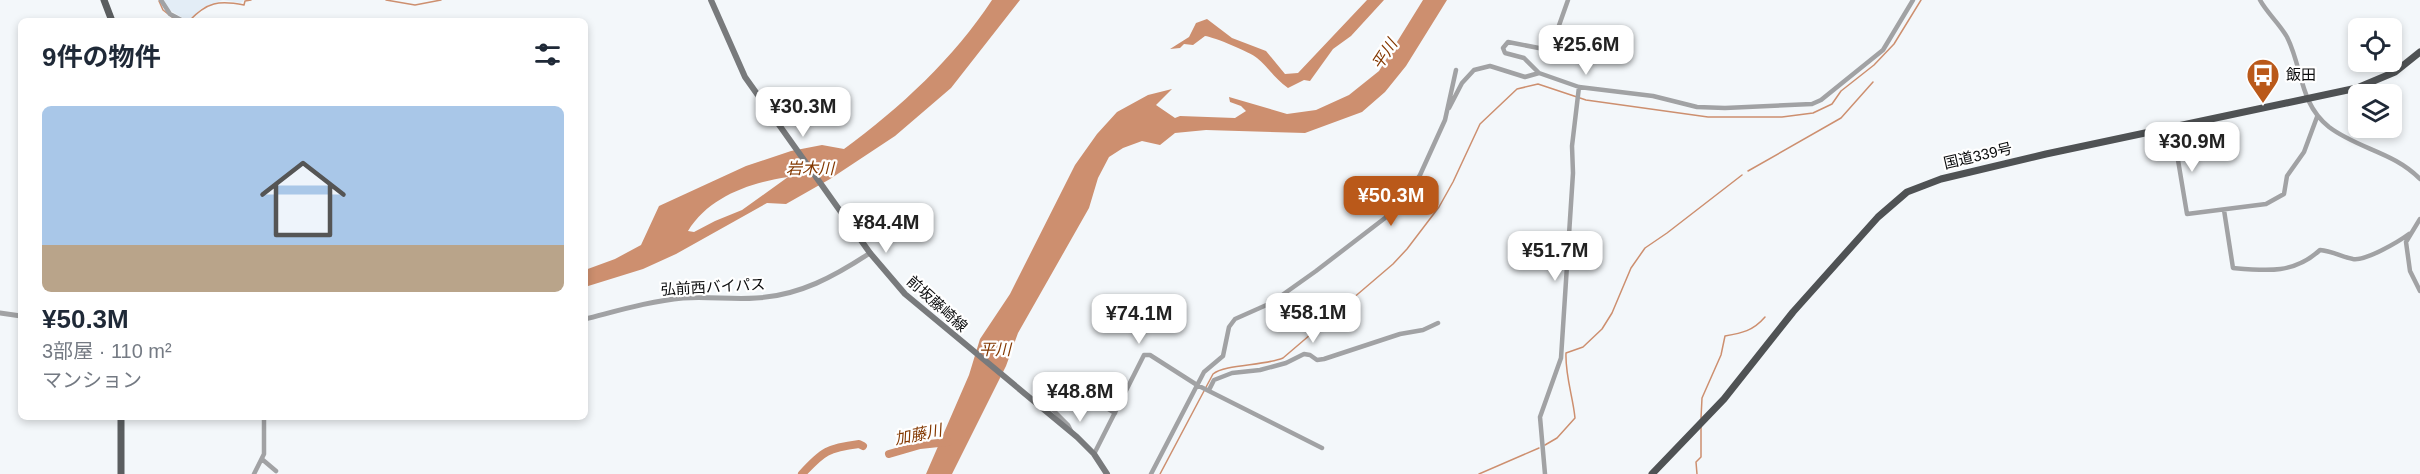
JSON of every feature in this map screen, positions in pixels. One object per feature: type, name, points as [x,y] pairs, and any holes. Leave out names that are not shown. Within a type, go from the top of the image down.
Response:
[{"type":"highway","name":"国道339号","points":[[1652,474],[1724,399],[1793,312],[1899,197],[1918,186],[2162,129],[2357,88],[2383,78],[2406,65],[2420,52]]},
{"type":"main road","points":[[104,0],[110,18]]},
{"type":"main road","name":"前坂藤崎線","points":[[711,0],[738,65],[870,253],[905,294],[1072,433],[1094,454],[1107,474]]},
{"type":"main road","points":[[121,420],[121,474]]},
{"type":"street","points":[[161,0],[170,14],[177,18]]},
{"type":"street","points":[[1568,0],[1551,48],[1544,49],[1509,42],[1503,48],[1505,53],[1524,58],[1539,73],[1579,87],[1653,96],[1697,107],[1725,108],[1812,104],[1826,96],[1883,50],[1913,0]]},
{"type":"street","points":[[2260,0],[2278,23],[2291,47],[2310,108],[2317,117],[2348,139],[2403,163],[2420,179]]},
{"type":"street","points":[[1151,474],[1199,386],[1204,372],[1223,356],[1229,327],[1235,319],[1271,303],[1385,218],[1420,175],[1449,108],[1462,83],[1474,70],[1490,66],[1525,77],[1539,73]]},
{"type":"street","points":[[1449,108],[1456,70]]},
{"type":"street","points":[[1545,474],[1540,417],[1561,358],[1573,174],[1572,146],[1579,87]]},
{"type":"street","points":[[2162,129],[2177,154],[2187,214],[2266,204],[2284,194],[2288,176],[2304,152],[2317,117]]},
{"type":"street","points":[[2224,210],[2233,268],[2294,268],[2308,261],[2320,250],[2361,259],[2378,250],[2388,248],[2409,234]]},
{"type":"street","points":[[846,218],[855,212]]},
{"type":"street","points":[[2420,219],[2406,242],[2408,262],[2420,291]]},
{"type":"street","name":"弘前西バイパス","points":[[588,319],[651,303],[683,298],[758,298],[779,295],[828,279],[870,253]]},
{"type":"street","points":[[0,313],[18,316]]},
{"type":"street","points":[[1208,390],[1214,380],[1232,373],[1260,370],[1286,363],[1304,354],[1317,360],[1324,359],[1438,324]]},
{"type":"street","points":[[1094,454],[1144,355],[1150,355],[1199,386],[1322,448]]},
{"type":"street","points":[[1072,433],[1073,430],[1037,394],[1052,375],[1115,413]]},
{"type":"street","points":[[255,474],[263,460],[264,420]]},
{"type":"street","points":[[263,460],[276,471]]},
{"type":"shaded area","points":[[163,0],[223,0],[202,8],[191,18],[183,18],[168,9]]},
{"type":"shaded area","points":[[223,0],[243,0],[244,1],[240,3]]},
{"type":"water","name":"岩木川","points":[[992,0],[1020,0],[951,88],[895,136],[830,179],[786,204],[767,203],[676,254],[643,269],[588,286],[588,269],[615,259],[641,245],[659,206],[746,166],[791,151],[822,145],[844,149],[885,117],[925,81],[961,42]],"holes":[[[788,177],[742,210],[694,232],[688,231],[707,209],[731,194],[759,183]]]},
{"type":"water","points":[[1367,0],[1384,0],[1351,36],[1333,49],[1310,81],[1304,80],[1288,88],[1253,55],[1216,39],[1205,36],[1193,45],[1184,44],[1180,48],[1170,49],[1189,37],[1196,23],[1207,19],[1232,38],[1266,51],[1285,74],[1298,73]]},
{"type":"water","name":"平川","points":[[1423,0],[1447,0],[1406,66],[1385,92],[1362,112],[1305,133],[1206,130],[1175,133],[1160,145],[1142,141],[1123,148],[1109,157],[1098,178],[1089,208],[1018,333],[1006,366],[952,474],[926,474],[969,375],[980,339],[1010,294],[1075,165],[1097,134],[1117,112],[1148,95],[1172,89],[1156,105],[1175,118],[1180,116],[1235,118],[1246,111],[1241,106],[1230,102],[1229,97],[1287,114],[1316,110],[1349,95],[1379,71]]},
{"type":"waterway","points":[[193,18],[214,4],[244,5],[245,1],[251,0]]},
{"type":"waterway","points":[[386,0],[415,5],[441,0]]},
{"type":"waterway","points":[[1160,474],[1213,374],[1226,368],[1283,358],[1393,264],[1439,207],[1480,124],[1517,89],[1538,84],[1586,100],[1708,117],[1782,117],[1813,113],[1832,104],[1841,91],[1874,65],[1894,44],[1921,0]]},
{"type":"waterway","points":[[159,1],[163,10],[173,18]]},
{"type":"waterway","points":[[1748,171],[1841,118],[1873,82]]},
{"type":"waterway","points":[[1545,445],[1557,438],[1575,418],[1566,353],[1583,347],[1602,329],[1612,313],[1631,268],[1645,248],[1742,175]]},
{"type":"waterway","points":[[1701,418],[1702,398],[1721,355],[1725,336],[1747,331],[1765,317]]},
{"type":"waterway","points":[[1697,474],[1696,462],[1701,457],[1701,426]]},
{"type":"waterway","name":"加藤川","points":[[889,454],[920,445],[948,442]]},
{"type":"waterway","name":"加藤川","points":[[802,474],[821,455],[833,449],[849,445],[863,446]]},
{"type":"waterway","points":[[1479,474],[1539,448]]},
{"type":"place","name":"飯田","points":[[2263,104]]}]
